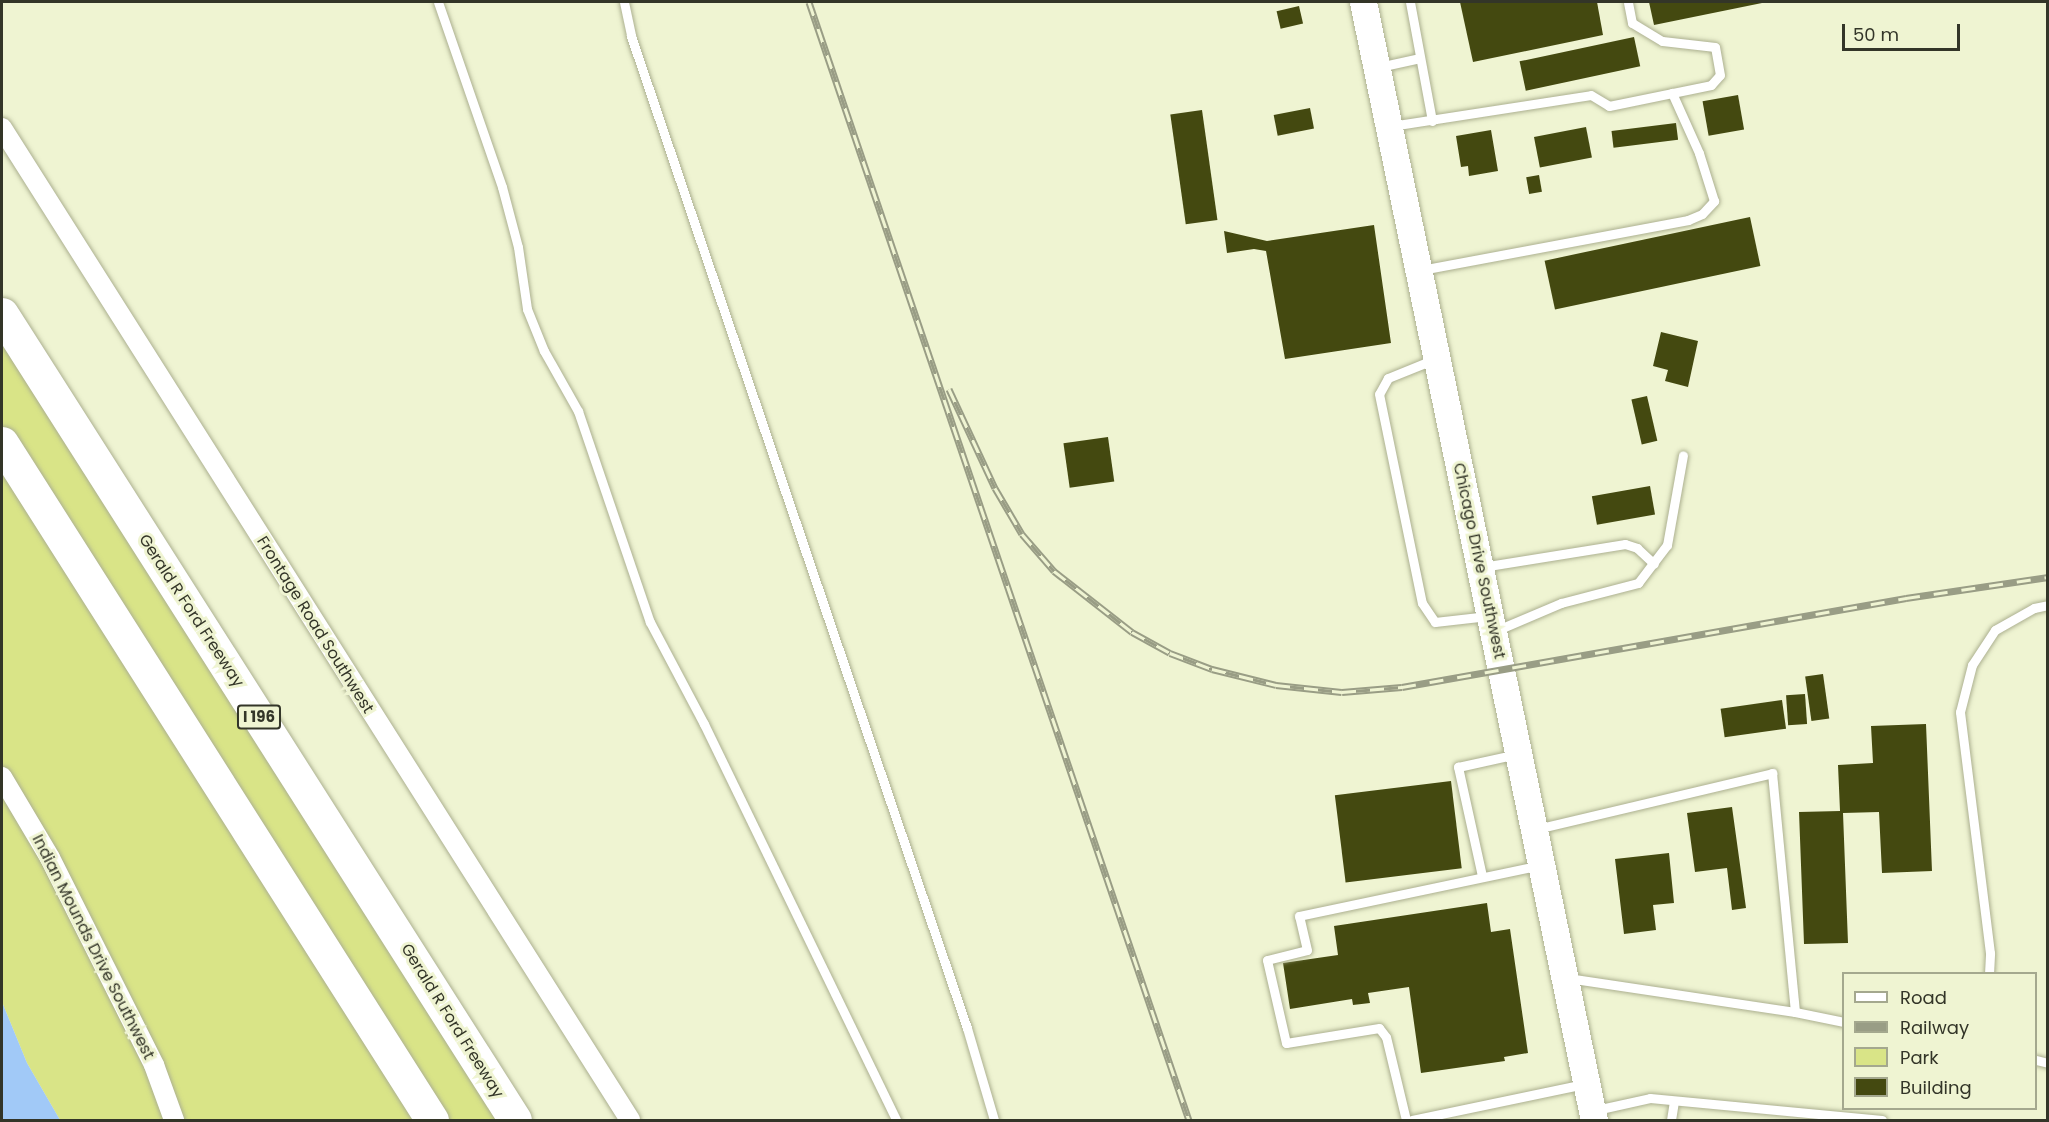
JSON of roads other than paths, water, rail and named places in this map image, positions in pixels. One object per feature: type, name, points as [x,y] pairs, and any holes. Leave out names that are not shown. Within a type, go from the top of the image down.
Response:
[{"type":"highway","name":"Gerald R Ford Freeway","points":[[9,331],[515,1120]]},
{"type":"highway","points":[[2,443],[432,1120]]},
{"type":"main road","name":"Chicago Drive Southwest","points":[[1363,2],[1593,1116]]},
{"type":"street","name":"Frontage Road Southwest","points":[[2,128],[630,1120]]},
{"type":"street","name":"Indian Mounds Drive Southwest","points":[[2,777],[55,869],[154,1065],[174,1120]]},
{"type":"lane","points":[[438,2],[502,187],[518,247],[527,309],[544,351],[578,411],[650,622],[704,724],[896,1120]]},
{"type":"lane","points":[[624,2],[635,48],[968,1028],[978,1074],[994,1120]]},
{"type":"lane","points":[[1410,2],[1432,121]]},
{"type":"lane","points":[[1389,127],[1591,95],[1609,106],[1711,85],[1720,75],[1715,47],[1662,41],[1632,23],[1628,2]]},
{"type":"lane","points":[[1377,67],[1420,58]]},
{"type":"lane","points":[[1419,270],[1688,220],[1702,214],[1714,201],[1700,153],[1672,93]]},
{"type":"lane","points":[[1437,358],[1388,378],[1379,394],[1422,603],[1435,622],[1492,624],[1638,583],[1666,545],[1683,455]]},
{"type":"lane","points":[[1480,568],[1624,544],[1637,548],[1654,564]]},
{"type":"lane","points":[[1989,972],[1990,953],[1960,712],[1972,665],[1995,630],[2034,608],[2048,605]]},
{"type":"lane","points":[[1482,876],[1458,767],[1517,754]]},
{"type":"lane","points":[[1534,830],[1772,773],[1795,1012]]},
{"type":"lane","points":[[1406,1120],[1386,1037],[1379,1028],[1286,1043],[1267,960],[1307,950],[1299,915],[1541,864]]},
{"type":"lane","points":[[1564,977],[1795,1012],[1842,1022]]},
{"type":"lane","points":[[1412,1120],[1587,1083]]},
{"type":"lane","points":[[1593,1116],[1650,1098],[1882,1120]]},
{"type":"lane","points":[[1671,1120],[1674,1101]]},
{"type":"water","points":[[2,1002],[27,1063],[60,1120],[2,1120]]},
{"type":"railway","points":[[809,2],[1189,1120]]},
{"type":"railway","points":[[949,389],[995,488],[1022,534],[1054,571],[1132,632],[1170,653],[1212,669],[1276,685],[1342,692],[1402,687],[1906,598],[2048,577]]}]
